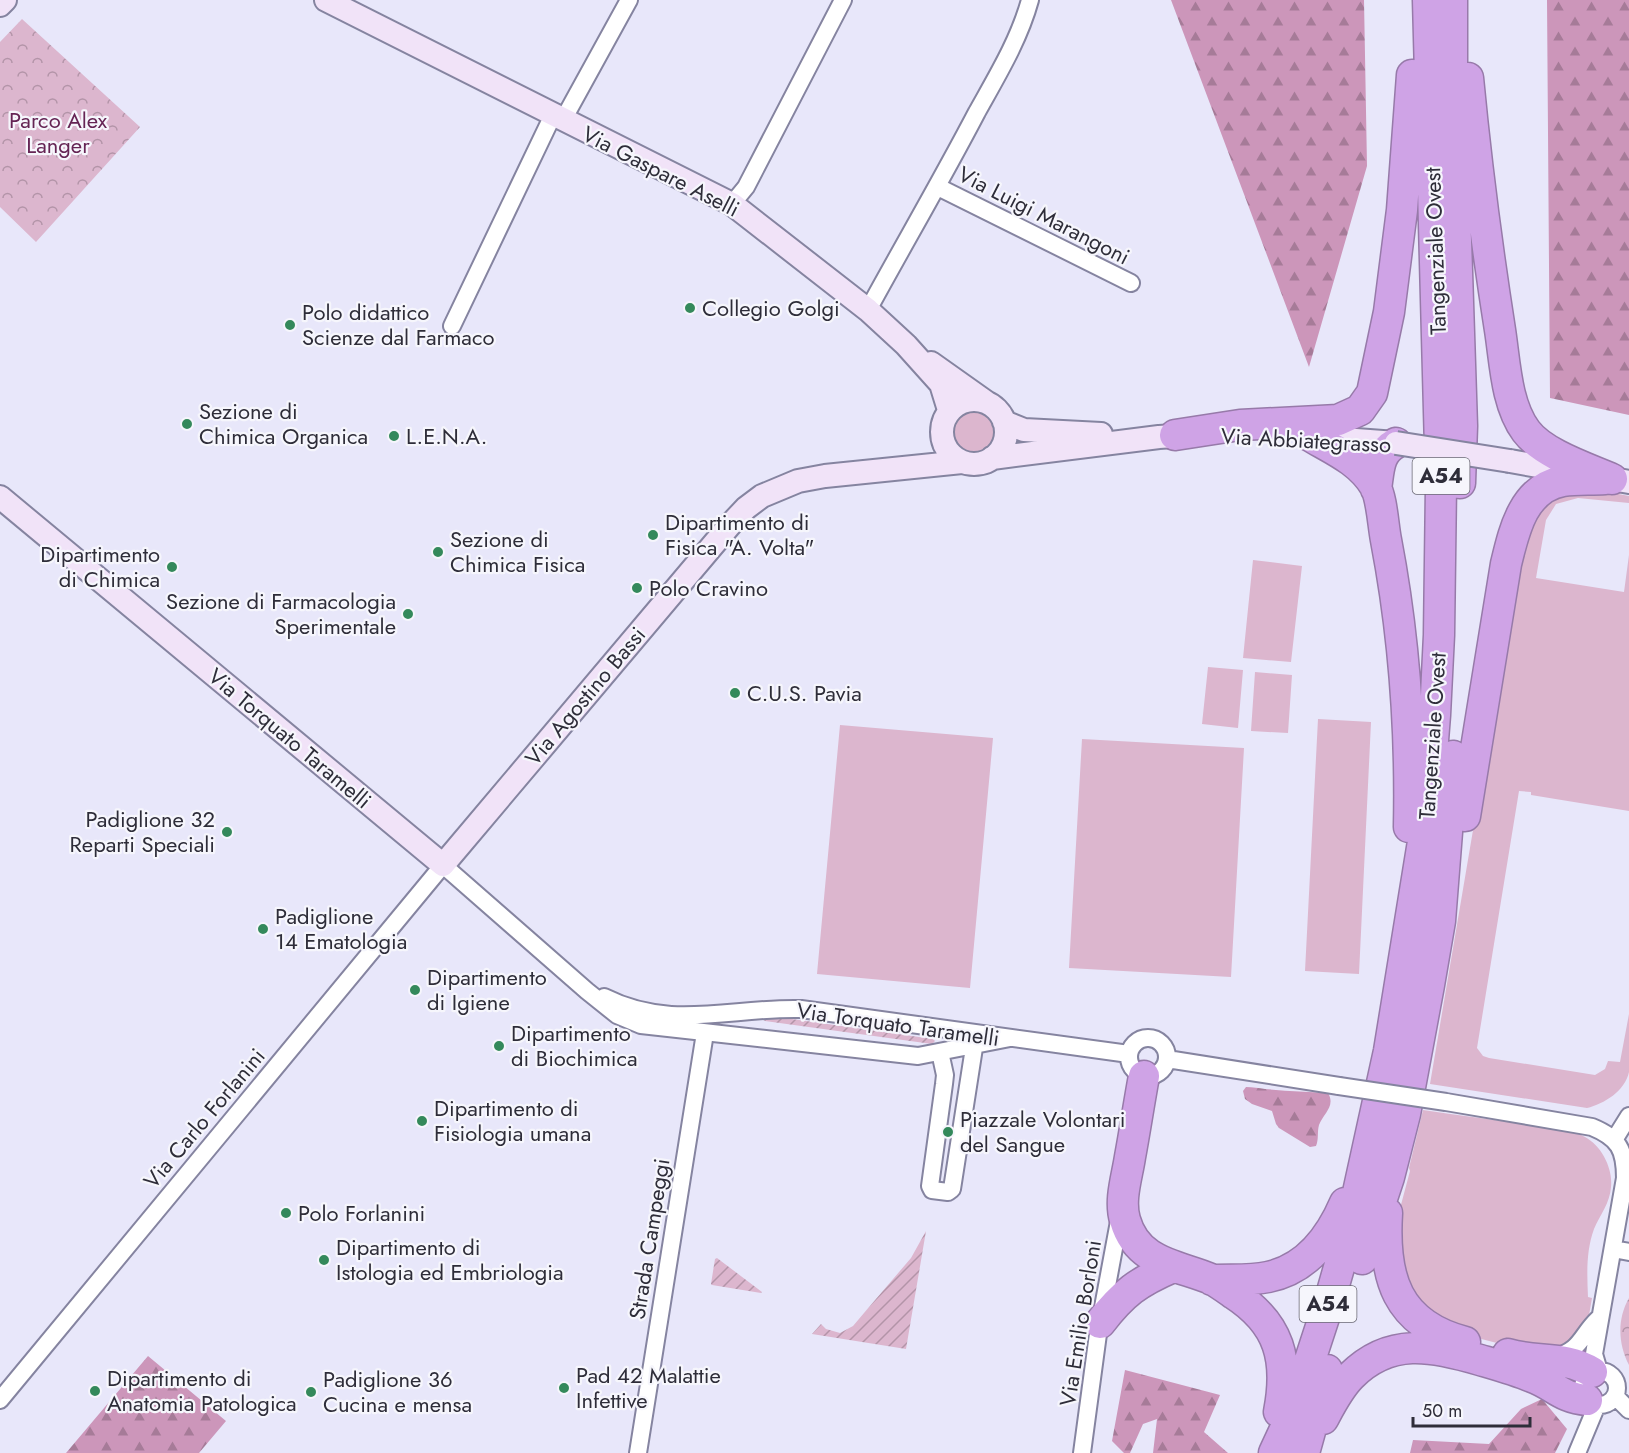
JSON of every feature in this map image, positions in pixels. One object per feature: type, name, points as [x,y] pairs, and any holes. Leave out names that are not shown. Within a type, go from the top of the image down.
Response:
[{"type":"highway","points":[[1167,436],[1240,425],[1338,420],[1360,410],[1372,393],[1389,312],[1402,210],[1410,113],[1415,0]]},
{"type":"highway","name":"Tangenziale Ovest","points":[[1272,1453],[1293,1412],[1350,1229],[1389,1051],[1427,817],[1436,715],[1441,486],[1428,0]]},
{"type":"highway","name":"Tangenziale Ovest","points":[[1305,1450],[1320,1390],[1389,1177],[1405,1114],[1440,921],[1450,800],[1459,637],[1462,426],[1452,117],[1452,0]]},
{"type":"highway","points":[[1461,0],[1470,98],[1495,294],[1509,384],[1516,413],[1527,432],[1544,447],[1621,481]]},
{"type":"highway","points":[[1310,436],[1354,462],[1367,475],[1376,489]]},
{"type":"highway","points":[[1396,443],[1385,451],[1381,458],[1376,489],[1392,572],[1403,655],[1409,815],[1406,950]]},
{"type":"highway","points":[[1440,921],[1468,805],[1504,576],[1513,535],[1527,505],[1544,489],[1564,481],[1621,481]]},
{"type":"highway","points":[[1147,1063],[1123,1200],[1125,1222],[1134,1239],[1149,1255],[1173,1267],[1212,1280],[1245,1301],[1261,1315],[1283,1358],[1282,1391],[1272,1453]]},
{"type":"highway","points":[[1212,1280],[1269,1277],[1298,1265],[1309,1257],[1336,1224],[1367,1150]]},
{"type":"highway","points":[[1305,1450],[1349,1378],[1377,1357],[1408,1347],[1432,1348],[1497,1365],[1536,1378],[1573,1399],[1598,1389],[1578,1364],[1563,1360],[1522,1358],[1457,1340],[1428,1326],[1407,1307],[1397,1292],[1387,1261],[1385,1236],[1389,1177]]},
{"type":"highway","points":[[1100,1323],[1116,1302],[1143,1280],[1173,1267]]},
{"type":"main road","points":[[0,5],[5,0]]},
{"type":"main road","name":"Via Gaspare Aselli","points":[[326,0],[732,204],[868,310],[906,345],[941,384],[949,410]]},
{"type":"main road","name":"Via Gaspare Aselli","points":[[906,345],[986,402]]},
{"type":"main road","points":[[973,399],[986,402],[994,406],[1005,422],[1004,442],[992,459],[972,464],[962,462],[952,455],[943,443],[941,431],[943,420],[949,410],[960,402],[973,399]]},
{"type":"main road","name":"Via Abbiategrasso","points":[[1005,422],[1024,430],[1167,436],[1310,436],[1396,443],[1621,481]]},
{"type":"main road","name":"Via Abbiategrasso","points":[[992,459],[1167,436]]},
{"type":"main road","points":[[911,469],[932,458],[943,443]]},
{"type":"main road","name":"Via Agostino Bassi","points":[[444,865],[746,508],[762,496],[798,481],[825,476],[962,462]]},
{"type":"main road","name":"Via Torquato Taramelli","points":[[0,497],[444,865]]},
{"type":"street","points":[[452,326],[558,118],[629,0]]},
{"type":"street","points":[[732,204],[746,188],[843,0]]},
{"type":"street","name":"Via Luigi Marangoni","points":[[868,310],[938,187],[1008,55],[1023,24],[1030,0]]},
{"type":"street","name":"Via Luigi Marangoni","points":[[938,187],[1131,283]]},
{"type":"street","name":"Via Torquato Taramelli","points":[[444,865],[576,982],[617,1015],[641,1025],[918,1056],[940,1052],[975,1039]]},
{"type":"street","name":"Via Carlo Forlanini","points":[[0,1400],[444,865]]},
{"type":"street","name":"Via Torquato Taramelli","points":[[576,982],[612,1001],[648,1014],[692,1016],[801,1009],[975,1039],[1010,1038],[1147,1063]]},
{"type":"street","points":[[742,1011],[738,1025],[745,1037]]},
{"type":"street","name":"Strada Campeggi","points":[[638,1453],[705,1033]]},
{"type":"street","points":[[940,1052],[945,1074],[930,1186],[932,1190],[948,1192],[952,1189],[975,1039]]},
{"type":"street","points":[[1147,1063],[1339,1086],[1446,1102],[1592,1127],[1605,1132],[1614,1140],[1625,1160],[1621,1250],[1601,1317],[1594,1354],[1598,1389],[1577,1453]]},
{"type":"street","points":[[1614,1140],[1629,1116]]},
{"type":"street","name":"Via Emilio Borloni","points":[[1082,1453],[1100,1323],[1123,1200]]},
{"type":"street","points":[[1545,1360],[1565,1354],[1576,1347],[1601,1317]]},
{"type":"street","points":[[1598,1389],[1629,1410]]},
{"type":"green space","points":[[1171,0],[1364,0],[1367,166],[1309,367]]},
{"type":"green space","points":[[1547,0],[1629,0],[1629,415],[1550,398]]},
{"type":"green space","name":"Parco Alex Langer","points":[[22,19],[140,127],[36,242],[0,207],[0,42]]},
{"type":"green space","points":[[973,409],[988,416],[995,431],[988,446],[973,453],[958,446],[951,431],[958,416]]},
{"type":"green space","points":[[1593,489],[1629,496],[1629,503],[1578,498],[1556,504],[1546,520],[1536,578],[1624,592],[1629,555],[1629,811],[1519,791],[1477,1048],[1483,1056],[1489,1058],[1595,1075],[1605,1069],[1608,1061],[1620,1062],[1629,1014],[1627,1079],[1613,1096],[1587,1108],[1430,1084],[1501,665],[1516,550],[1545,497]]},
{"type":"green space","points":[[1253,560],[1302,566],[1291,662],[1243,658]]},
{"type":"green space","points":[[1208,667],[1243,670],[1238,728],[1202,724]]},
{"type":"green space","points":[[1255,672],[1292,675],[1288,733],[1251,731]]},
{"type":"green space","points":[[1318,719],[1371,722],[1359,974],[1305,971]]},
{"type":"green space","points":[[840,725],[993,738],[970,988],[817,974]]},
{"type":"green space","points":[[1082,739],[1244,748],[1231,977],[1069,968]]},
{"type":"green space","points":[[764,1015],[935,1041],[932,1044],[765,1021],[762,1018]]},
{"type":"green space","points":[[1246,1087],[1328,1093],[1331,1102],[1319,1125],[1316,1146],[1310,1147],[1279,1128],[1272,1111],[1245,1099],[1243,1091]]},
{"type":"green space","points":[[1423,1110],[1568,1131],[1585,1137],[1601,1152],[1610,1173],[1611,1187],[1609,1198],[1594,1229],[1588,1254],[1588,1297],[1592,1298],[1588,1321],[1566,1347],[1520,1349],[1466,1335],[1415,1306],[1394,1231]]},
{"type":"green space","points":[[926,1231],[906,1349],[812,1334],[821,1324],[826,1329],[840,1333],[853,1326],[911,1258]]},
{"type":"green space","points":[[717,1258],[762,1292],[712,1285]]},
{"type":"green space","points":[[1629,1298],[1629,1365],[1620,1332],[1622,1314]]},
{"type":"green space","points":[[148,1356],[226,1421],[199,1453],[66,1453]]},
{"type":"green space","points":[[1125,1370],[1220,1395],[1204,1432],[1228,1453],[1153,1453],[1157,1419],[1143,1424],[1130,1453],[1124,1453],[1112,1441]]},
{"type":"green space","points":[[1542,1399],[1567,1429],[1555,1453],[1410,1453],[1413,1440],[1489,1444],[1521,1409]]},
{"type":"place","name":"Collegio Golgi","points":[[690,308]]},
{"type":"place","name":"Polo didattico Scienze dal Farmaco","points":[[290,325]]},
{"type":"place","name":"Sezione di Chimica Organica","points":[[187,424]]},
{"type":"place","name":"L.E.N.A.","points":[[394,436]]},
{"type":"place","name":"Dipartimento di Fisica \"A. Volta\"","points":[[653,535]]},
{"type":"place","name":"Sezione di Chimica Fisica","points":[[438,552]]},
{"type":"place","name":"Dipartimento di Chimica","points":[[172,567]]},
{"type":"place","name":"Polo Cravino","points":[[637,588]]},
{"type":"place","name":"Sezione di Farmacologia Sperimentale","points":[[408,614]]},
{"type":"place","name":"C.U.S. Pavia","points":[[735,693]]},
{"type":"place","name":"Padiglione 32 Reparti Speciali","points":[[227,832]]},
{"type":"place","name":"Padiglione 14 Ematologia","points":[[263,929]]},
{"type":"place","name":"Dipartimento di Igiene","points":[[415,990]]},
{"type":"place","name":"Dipartimento di Biochimica","points":[[499,1046]]},
{"type":"place","name":"Dipartimento di Fisiologia umana","points":[[422,1121]]},
{"type":"place","name":"Piazzale Volontari del Sangue","points":[[948,1132]]},
{"type":"place","name":"Polo Forlanini","points":[[286,1213]]},
{"type":"place","name":"Dipartimento di Istologia ed Embriologia","points":[[324,1260]]},
{"type":"place","name":"Pad 42 Malattie Infettive","points":[[564,1388]]},
{"type":"place","name":"Dipartimento di Anatomia Patologica","points":[[95,1391]]},
{"type":"place","name":"Padiglione 36 Cucina e mensa","points":[[311,1392]]}]
